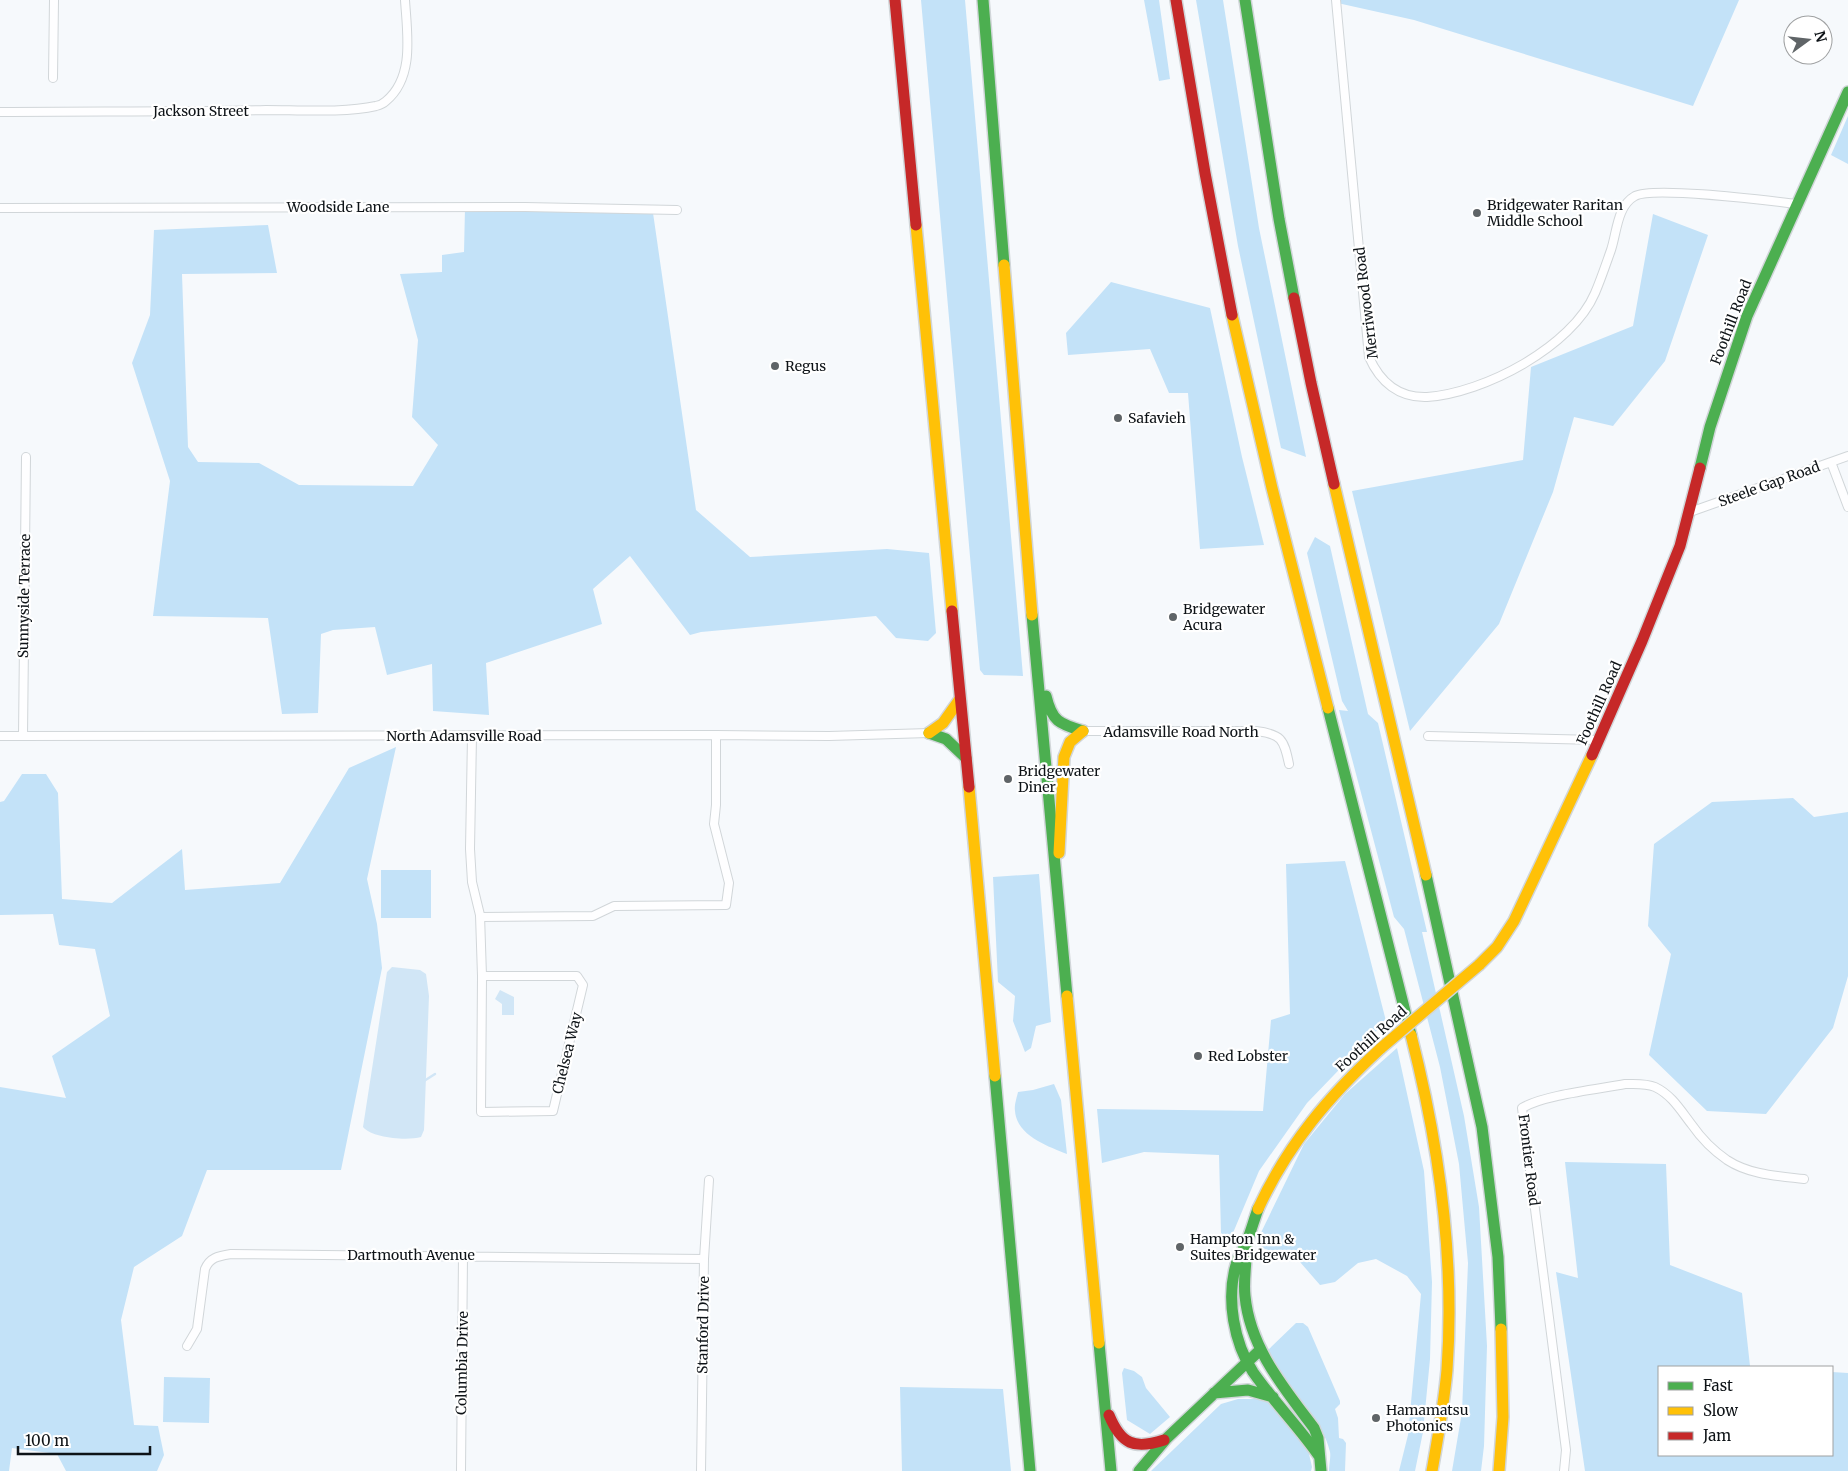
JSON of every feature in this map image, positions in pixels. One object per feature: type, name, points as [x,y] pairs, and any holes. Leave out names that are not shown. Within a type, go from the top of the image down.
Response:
[{"type":"main road","points":[[894,0],[966,758],[1030,1471]]},
{"type":"main road","points":[[983,0],[1056,889],[1086,1189],[1111,1471]]},
{"type":"main road","points":[[1176,0],[1205,173],[1234,325],[1272,488],[1420,1068],[1436,1146],[1447,1226],[1450,1302],[1446,1379],[1432,1471]]},
{"type":"main road","points":[[1245,0],[1279,218],[1311,383],[1448,968],[1482,1126],[1498,1257],[1502,1328],[1502,1417],[1499,1471]]},
{"type":"main road","name":"Foothill Road","points":[[1321,1471],[1318,1438],[1314,1428],[1259,1351],[1253,1336],[1245,1296],[1246,1246],[1257,1210],[1296,1141],[1335,1091],[1381,1048],[1479,965],[1496,947],[1514,921],[1642,641],[1680,546],[1710,427],[1747,316],[1848,92]]},
{"type":"main road","points":[[1035,647],[1050,712],[1064,726],[1083,731]]},
{"type":"main road","points":[[929,733],[943,723],[960,700]]},
{"type":"main road","points":[[1056,889],[1061,834],[1064,757],[1073,737],[1083,731]]},
{"type":"main road","points":[[929,733],[946,739],[966,758]]},
{"type":"main road","name":"Foothill Road","points":[[1246,1246],[1239,1254],[1235,1270],[1233,1302],[1240,1340],[1248,1362],[1259,1380],[1304,1434],[1319,1456]]},
{"type":"main road","points":[[1139,1471],[1167,1438],[1259,1351]]},
{"type":"main road","points":[[1214,1393],[1248,1390],[1273,1397]]},
{"type":"main road","points":[[1104,1399],[1117,1431],[1129,1442],[1143,1446],[1167,1438]]},
{"type":"main road","points":[[1101,1471],[1100,1468],[1109,1451]]},
{"type":"street","points":[[52,78],[54,0]]},
{"type":"street","name":"Jackson Street","points":[[0,112],[353,109],[378,106],[387,100],[395,90],[404,72],[407,53],[406,0]]},
{"type":"street","name":"Merriwood Road","points":[[1336,0],[1369,357],[1382,380],[1398,392],[1422,397],[1448,395],[1481,385],[1540,353],[1571,327],[1595,294],[1623,208],[1636,195],[1663,192],[1798,204]]},
{"type":"street","name":"Woodside Lane","points":[[0,208],[526,206],[676,210]]},
{"type":"street","name":"Steele Gap Road","points":[[1690,512],[1848,456]]},
{"type":"street","name":"Sunnyside Terrace","points":[[23,736],[26,457]]},
{"type":"street","points":[[1831,462],[1848,506]]},
{"type":"street","name":"Adamsville Road North","points":[[1083,731],[1256,731],[1277,736],[1284,743],[1289,764]]},
{"type":"street","name":"North Adamsville Road","points":[[0,736],[820,736],[929,733]]},
{"type":"street","points":[[480,917],[593,916],[614,906],[726,905],[729,883],[714,824],[716,805],[716,735]]},
{"type":"street","name":"Chelsea Way","points":[[472,736],[470,849],[472,882],[480,917],[482,976],[481,1112],[553,1111],[583,986],[577,976],[482,976]]},
{"type":"street","points":[[1428,736],[1598,740]]},
{"type":"street","name":"Frontier Road","points":[[1564,1471],[1566,1450],[1522,1108],[1529,1103],[1545,1099],[1625,1084],[1654,1086],[1668,1095],[1708,1145],[1727,1160],[1745,1170],[1804,1178]]},
{"type":"street","name":"Stanford Drive","points":[[701,1471],[704,1258],[709,1180]]},
{"type":"street","name":"Dartmouth Avenue","points":[[188,1346],[197,1330],[205,1269],[208,1263],[216,1257],[231,1254],[704,1258]]},
{"type":"street","name":"Columbia Drive","points":[[461,1471],[463,1256]]},
{"type":"shaded area","points":[[921,0],[965,0],[1023,676],[984,675],[980,670]]},
{"type":"shaded area","points":[[1144,0],[1159,0],[1170,79],[1159,81]]},
{"type":"shaded area","points":[[1196,0],[1223,0],[1259,228],[1306,457],[1281,448],[1238,246]]},
{"type":"shaded area","points":[[1333,0],[1739,0],[1693,106],[1414,20],[1333,2]]},
{"type":"shaded area","points":[[1848,116],[1848,164],[1831,155]]},
{"type":"shaded area","points":[[652,206],[696,510],[750,557],[887,549],[929,553],[936,633],[928,641],[896,638],[876,616],[701,632],[690,635],[630,556],[593,589],[602,624],[486,663],[489,715],[433,711],[432,664],[387,675],[375,627],[333,630],[321,634],[318,713],[282,714],[268,618],[153,616],[170,481],[132,363],[150,315],[154,230],[268,225],[277,273],[182,274],[188,447],[198,462],[259,463],[299,485],[413,486],[438,445],[412,417],[418,340],[400,274],[442,272],[442,255],[464,252],[465,208]]},
{"type":"shaded area","points":[[1653,214],[1708,235],[1665,361],[1613,426],[1574,417],[1553,492],[1499,624],[1410,731],[1352,491],[1523,460],[1531,367],[1633,326]]},
{"type":"shaded area","points":[[1111,282],[1210,308],[1242,457],[1264,545],[1200,549],[1188,393],[1169,393],[1150,349],[1068,355],[1066,333]]},
{"type":"shaded area","points":[[1315,537],[1330,546],[1368,714],[1378,723],[1427,932],[1422,932],[1464,1116],[1479,1207],[1487,1346],[1484,1446],[1481,1471],[1452,1471],[1462,1412],[1468,1263],[1459,1164],[1440,1067],[1404,929],[1394,917],[1339,710],[1348,711],[1342,701],[1307,553]]},
{"type":"shaded area","points":[[396,747],[367,879],[377,924],[382,968],[341,1170],[207,1170],[182,1236],[134,1267],[121,1320],[134,1425],[158,1426],[164,1455],[157,1471],[66,1471],[57,1454],[12,1448],[9,1471],[0,1471],[0,1087],[66,1098],[52,1056],[110,1016],[95,949],[59,945],[53,914],[0,915],[0,802],[4,801],[22,774],[46,774],[58,793],[62,899],[112,903],[182,849],[185,890],[280,883],[349,768]]},
{"type":"shaded area","points":[[1793,798],[1814,817],[1848,812],[1848,976],[1833,1028],[1766,1114],[1707,1111],[1649,1055],[1671,954],[1648,926],[1654,844],[1712,802]]},
{"type":"shaded area","points":[[1345,861],[1386,1021],[1307,1103],[1259,1171],[1230,1240],[1221,1233],[1219,1155],[1144,1152],[1102,1163],[1097,1109],[1263,1111],[1271,1020],[1290,1014],[1286,864]]},
{"type":"shaded area","points":[[381,870],[431,870],[431,918],[381,918]]},
{"type":"shaded area","points":[[1039,874],[1051,1022],[1036,1026],[1031,1048],[1025,1052],[1013,1021],[1015,996],[998,982],[993,877]]},
{"type":"shaded area","points":[[392,967],[420,970],[426,974],[429,996],[424,1130],[421,1137],[415,1138],[382,1136],[374,1134],[363,1127],[387,972]]},
{"type":"shaded area","points":[[500,990],[514,997],[514,1015],[502,1015],[502,1004],[495,999]]},
{"type":"shaded area","points":[[1397,1048],[1424,1171],[1432,1282],[1430,1359],[1423,1432],[1415,1471],[1399,1471],[1408,1435],[1421,1294],[1407,1276],[1376,1259],[1358,1263],[1335,1282],[1320,1285],[1300,1262],[1255,1245],[1304,1144],[1345,1094]]},
{"type":"shaded area","points":[[1054,1084],[1061,1100],[1067,1154],[1035,1139],[1027,1133],[1017,1120],[1015,1111],[1018,1092]]},
{"type":"shaded area","points":[[1565,1162],[1666,1164],[1670,1265],[1742,1293],[1750,1366],[1658,1366],[1658,1456],[1833,1456],[1833,1372],[1848,1373],[1848,1471],[1585,1471],[1556,1272],[1578,1278]]},
{"type":"shaded area","points":[[1296,1323],[1303,1323],[1308,1327],[1340,1401],[1340,1404],[1335,1409],[1338,1418],[1339,1438],[1343,1439],[1346,1443],[1345,1471],[1329,1471],[1330,1452],[1321,1428],[1272,1364],[1274,1362],[1268,1350]]},
{"type":"shaded area","points":[[1124,1368],[1134,1371],[1142,1377],[1146,1388],[1170,1417],[1150,1434],[1127,1420],[1122,1373]]},
{"type":"shaded area","points":[[164,1377],[210,1378],[209,1423],[163,1422]]},
{"type":"shaded area","points":[[900,1387],[1003,1389],[1011,1471],[902,1471]]},
{"type":"shaded area","points":[[1238,1399],[1257,1399],[1274,1404],[1307,1445],[1312,1467],[1311,1471],[1151,1471],[1221,1404]]},
{"type":"waterway","points":[[424,1081],[435,1074]]},
{"type":"traffic: fast","points":[[983,0],[1004,265]]},
{"type":"traffic: fast","points":[[1245,0],[1279,219],[1294,298]]},
{"type":"traffic: fast","points":[[1700,468],[1710,427],[1747,316],[1848,92]]},
{"type":"traffic: fast","points":[[1032,615],[1067,996]]},
{"type":"traffic: fast","points":[[1046,696],[1051,711],[1058,720],[1083,731]]},
{"type":"traffic: fast","points":[[1328,708],[1411,1035]]},
{"type":"traffic: fast","points":[[929,733],[946,739],[966,758]]},
{"type":"traffic: fast","points":[[1426,875],[1482,1127],[1498,1257],[1501,1329]]},
{"type":"traffic: fast","points":[[995,1076],[1030,1471]]},
{"type":"traffic: fast","points":[[1258,1209],[1246,1244],[1237,1262],[1233,1278],[1232,1306],[1237,1334],[1246,1360],[1253,1372],[1319,1456]]},
{"type":"traffic: fast","points":[[1246,1246],[1244,1284],[1248,1315],[1261,1350],[1270,1366],[1314,1428],[1318,1438],[1321,1471]]},
{"type":"traffic: fast","points":[[1099,1343],[1111,1471]]},
{"type":"traffic: fast","points":[[1139,1471],[1167,1438],[1259,1351]]},
{"type":"traffic: fast","points":[[1214,1393],[1248,1390],[1273,1397]]},
{"type":"traffic: slow","points":[[916,225],[952,611]]},
{"type":"traffic: slow","points":[[1004,265],[1032,615]]},
{"type":"traffic: slow","points":[[1232,315],[1272,488],[1328,708]]},
{"type":"traffic: slow","points":[[1334,484],[1426,875]]},
{"type":"traffic: slow","points":[[929,733],[943,723],[960,699]]},
{"type":"traffic: slow","points":[[1059,853],[1064,757],[1070,742],[1083,731]]},
{"type":"traffic: slow","points":[[1479,965],[1497,947],[1514,921],[1592,755]]},
{"type":"traffic: slow","points":[[969,787],[995,1076]]},
{"type":"traffic: slow","points":[[1381,1048],[1479,965]]},
{"type":"traffic: slow","points":[[1067,996],[1099,1343]]},
{"type":"traffic: slow","points":[[1411,1035],[1430,1117],[1447,1243],[1449,1285],[1447,1370],[1443,1408],[1432,1471]]},
{"type":"traffic: slow","points":[[1258,1209],[1283,1163],[1311,1122],[1344,1084],[1381,1048]]},
{"type":"traffic: slow","points":[[1499,1471],[1503,1417],[1501,1329]]},
{"type":"traffic: jam","points":[[895,0],[916,225]]},
{"type":"traffic: jam","points":[[1176,0],[1205,173],[1232,315]]},
{"type":"traffic: jam","points":[[1294,298],[1334,484]]},
{"type":"traffic: jam","points":[[1592,755],[1642,641],[1680,546],[1700,468]]},
{"type":"traffic: jam","points":[[952,611],[969,787]]},
{"type":"traffic: jam","points":[[1109,1415],[1118,1433],[1130,1442],[1144,1444],[1164,1440]]},
{"type":"place","name":"Bridgewater Raritan Middle School","points":[[1477,213]]},
{"type":"place","name":"Regus","points":[[775,366]]},
{"type":"place","name":"Safavieh","points":[[1118,418]]},
{"type":"place","name":"Bridgewater Acura","points":[[1173,617]]},
{"type":"place","name":"Bridgewater Diner","points":[[1008,779]]},
{"type":"place","name":"Red Lobster","points":[[1198,1056]]},
{"type":"place","name":"Hampton Inn & Suites Bridgewater","points":[[1180,1247]]},
{"type":"place","name":"Hamamatsu Photonics","points":[[1376,1418]]}]
